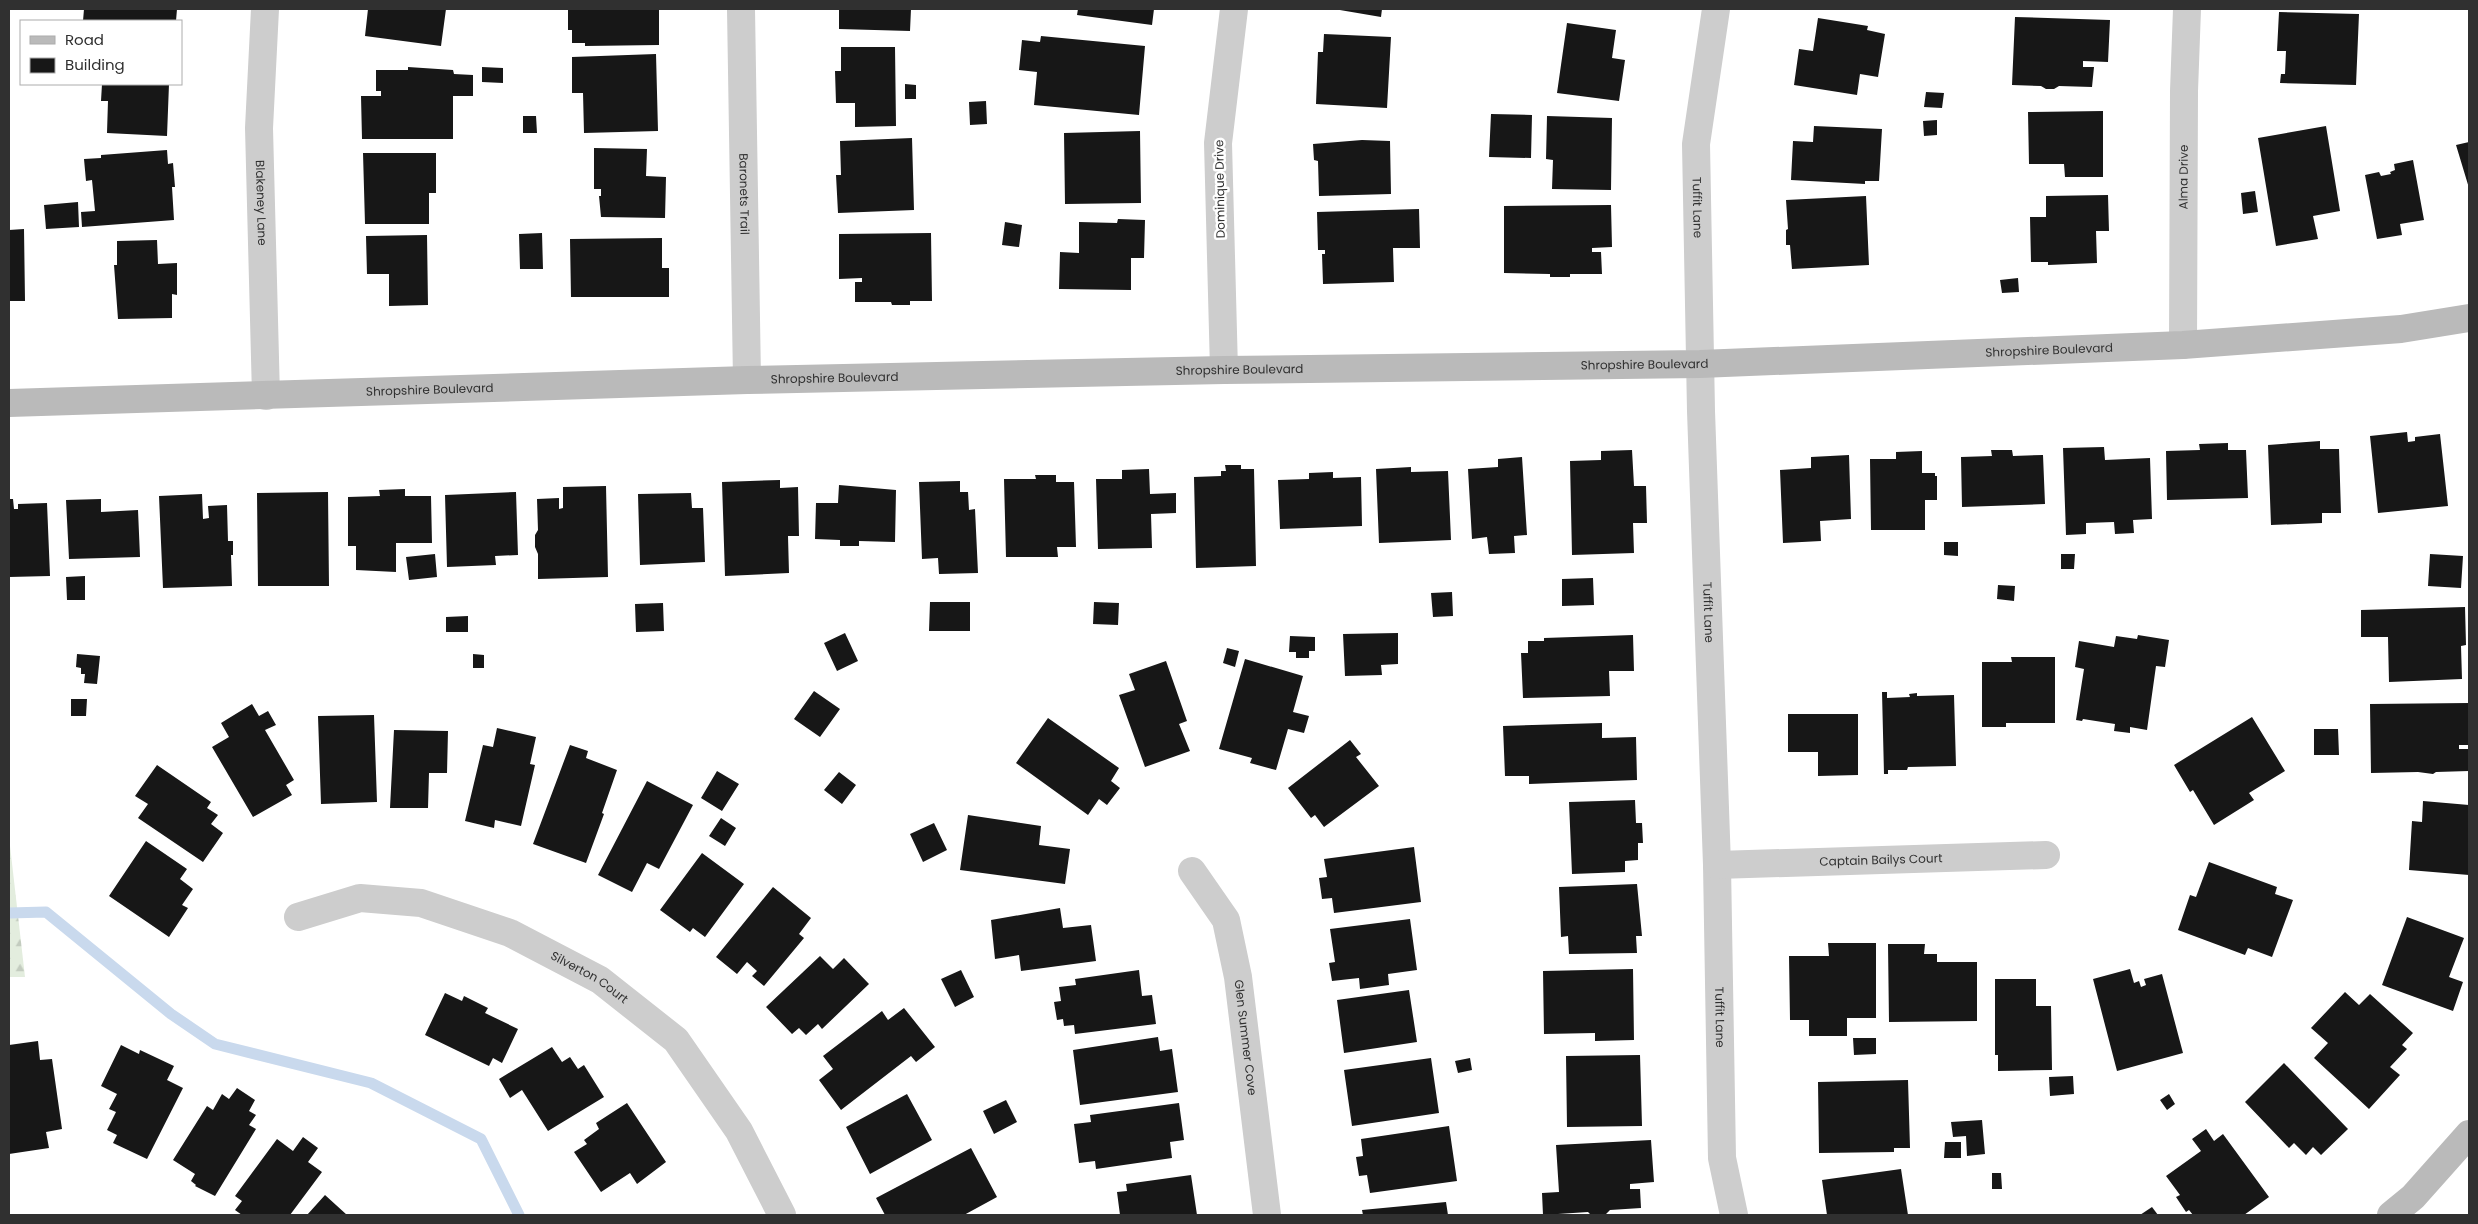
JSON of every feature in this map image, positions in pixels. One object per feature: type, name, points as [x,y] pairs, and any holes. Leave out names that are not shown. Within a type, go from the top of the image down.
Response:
[{"type":"street","name":"Blakeney Lane","points":[[265,9],[259,128],[266,396]]},
{"type":"street","name":"Baronets Trail","points":[[741,9],[747,380]]},
{"type":"street","name":"Dominique Drive","points":[[1224,370],[1218,143],[1234,9]]},
{"type":"street","name":"Tuffit Lane","points":[[1716,9],[1696,144],[1700,364],[1717,865],[1722,1158],[1734,1215]]},
{"type":"street","name":"Alma Drive","points":[[2183,345],[2184,90],[2188,9]]},
{"type":"street","name":"Shropshire Boulevard","points":[[9,403],[747,380],[1224,370],[1700,364],[2183,345],[2401,329],[2469,318]]},
{"type":"street","name":"Captain Bailys Court","points":[[1717,865],[2046,855]]},
{"type":"street","name":"Glen Summer Cove","points":[[1192,870],[1226,920],[1238,977],[1267,1215]]},
{"type":"street","name":"Silverton Court","points":[[298,917],[360,898],[421,903],[510,933],[600,980],[676,1040],[739,1131],[782,1215]]},
{"type":"street","points":[[2392,1215],[2413,1197],[2469,1134]]},
{"type":"green space","points":[[9,837],[25,977],[9,977]]},
{"type":"building","points":[[84,9],[177,9],[176,20],[83,20]]},
{"type":"building","points":[[368,9],[446,9],[441,46],[365,36]]},
{"type":"building","points":[[568,9],[659,9],[659,45],[585,46],[585,43],[572,43],[572,30],[568,30]]},
{"type":"building","points":[[839,9],[911,9],[910,31],[839,29]]},
{"type":"building","points":[[1078,9],[1154,9],[1152,25],[1077,15]]},
{"type":"building","points":[[1334,9],[1382,9],[1381,17]]},
{"type":"building","points":[[2279,12],[2359,14],[2356,85],[2280,83],[2281,74],[2285,74],[2286,51],[2277,51]]},
{"type":"building","points":[[2015,17],[2110,20],[2108,62],[2083,61],[2083,67],[2094,67],[2092,87],[2059,86],[2054,89],[2046,89],[2041,86],[2012,85]]},
{"type":"building","points":[[1818,18],[1868,26],[1867,30],[1885,34],[1878,77],[1860,74],[1857,95],[1794,85],[1799,49],[1813,51]]},
{"type":"building","points":[[1567,23],[1616,30],[1612,58],[1625,60],[1619,101],[1557,93]]},
{"type":"building","points":[[1324,34],[1391,37],[1387,108],[1316,104],[1318,52],[1323,52]]},
{"type":"building","points":[[1041,36],[1145,46],[1139,115],[1034,105],[1037,72],[1019,70],[1022,40],[1040,42]]},
{"type":"building","points":[[841,47],[895,47],[896,126],[855,127],[855,103],[836,103],[835,71],[841,71]]},
{"type":"building","points":[[656,54],[658,131],[584,133],[583,93],[572,93],[572,57]]},
{"type":"building","points":[[408,67],[453,70],[454,74],[473,75],[473,96],[453,96],[453,139],[362,139],[361,96],[381,96],[381,91],[376,91],[376,70],[408,70]]},
{"type":"building","points":[[482,67],[503,68],[503,83],[482,82]]},
{"type":"building","points":[[905,84],[916,85],[916,99],[905,99]]},
{"type":"building","points":[[102,85],[169,85],[167,136],[107,133],[108,101],[101,101]]},
{"type":"building","points":[[1926,92],[1944,93],[1942,108],[1924,107]]},
{"type":"building","points":[[986,101],[987,124],[970,125],[969,102]]},
{"type":"building","points":[[2103,111],[2103,177],[2065,177],[2064,164],[2029,164],[2028,112]]},
{"type":"building","points":[[1491,114],[1532,115],[1531,158],[1489,157]]},
{"type":"building","points":[[523,116],[536,116],[537,133],[523,133]]},
{"type":"building","points":[[1547,116],[1612,118],[1611,190],[1552,189],[1553,160],[1546,159]]},
{"type":"building","points":[[1937,120],[1937,135],[1924,136],[1923,121]]},
{"type":"building","points":[[1814,126],[1882,129],[1879,181],[1865,181],[1865,184],[1791,180],[1793,141],[1813,142]]},
{"type":"building","points":[[2326,126],[2340,211],[2313,216],[2318,239],[2276,246],[2258,138]]},
{"type":"building","points":[[1140,131],[1141,203],[1065,204],[1064,133]]},
{"type":"building","points":[[912,138],[914,210],[838,213],[836,175],[841,175],[840,141]]},
{"type":"building","points":[[1362,140],[1390,141],[1391,194],[1319,196],[1318,161],[1314,160],[1313,144]]},
{"type":"building","points":[[2469,142],[2469,188],[2456,145]]},
{"type":"building","points":[[594,148],[647,149],[646,176],[666,177],[665,218],[601,217],[599,196],[601,196],[601,189],[594,189]]},
{"type":"building","points":[[167,150],[168,164],[173,163],[175,187],[172,187],[174,220],[82,227],[81,212],[95,211],[92,180],[86,181],[84,159],[101,158],[101,155]]},
{"type":"building","points":[[363,153],[436,153],[436,193],[429,193],[429,224],[365,224]]},
{"type":"building","points":[[2413,160],[2424,220],[2400,224],[2402,235],[2377,239],[2365,175],[2379,172],[2381,176],[2391,174],[2390,172],[2395,170],[2394,164]]},
{"type":"building","points":[[2255,191],[2258,212],[2243,214],[2241,193]]},
{"type":"building","points":[[2108,195],[2109,231],[2096,231],[2097,263],[2048,265],[2048,262],[2031,262],[2030,217],[2046,217],[2046,196]]},
{"type":"building","points":[[1866,196],[1869,265],[1792,269],[1790,245],[1786,245],[1786,230],[1788,229],[1786,200]]},
{"type":"building","points":[[78,202],[79,227],[46,229],[44,205]]},
{"type":"building","points":[[1611,205],[1612,247],[1592,248],[1592,252],[1601,252],[1602,274],[1570,274],[1570,277],[1550,277],[1550,274],[1504,273],[1504,206]]},
{"type":"building","points":[[1419,209],[1420,248],[1393,248],[1394,282],[1323,284],[1322,254],[1325,254],[1325,250],[1318,250],[1317,212]]},
{"type":"building","points":[[1118,219],[1145,220],[1144,258],[1131,258],[1131,290],[1059,289],[1060,252],[1079,253],[1079,222],[1117,223]]},
{"type":"building","points":[[1005,222],[1022,225],[1019,247],[1002,245]]},
{"type":"building","points":[[24,229],[25,301],[9,301],[9,230]]},
{"type":"building","points":[[542,233],[543,269],[520,269],[519,234]]},
{"type":"building","points":[[931,233],[932,301],[910,301],[910,305],[892,305],[891,302],[855,302],[855,282],[862,282],[862,278],[839,279],[839,234]]},
{"type":"building","points":[[427,235],[428,305],[389,306],[389,274],[367,274],[366,236]]},
{"type":"building","points":[[662,238],[662,268],[669,268],[669,297],[571,297],[570,239]]},
{"type":"building","points":[[157,240],[158,264],[177,263],[177,295],[172,294],[172,318],[118,319],[114,265],[117,265],[117,241]]},
{"type":"building","points":[[2018,278],[2019,292],[2002,293],[2000,280]]},
{"type":"building","points":[[2407,432],[2408,442],[2415,441],[2415,437],[2440,434],[2448,506],[2378,513],[2370,436]]},
{"type":"building","points":[[2320,441],[2320,449],[2339,449],[2341,513],[2322,513],[2322,523],[2271,525],[2268,445]]},
{"type":"building","points":[[2228,443],[2228,450],[2246,450],[2248,498],[2167,500],[2166,451],[2200,450],[2199,444]]},
{"type":"building","points":[[2104,447],[2105,460],[2150,458],[2152,519],[2133,520],[2134,533],[2115,534],[2114,522],[2086,523],[2086,534],[2066,535],[2063,448]]},
{"type":"building","points":[[1632,450],[1634,486],[1646,486],[1647,523],[1633,523],[1634,553],[1572,555],[1570,461],[1601,460],[1601,451]]},
{"type":"building","points":[[1991,450],[2012,450],[2013,456],[2043,455],[2045,504],[1962,507],[1961,457],[1992,456]]},
{"type":"building","points":[[1922,451],[1922,473],[1935,473],[1935,476],[1937,476],[1937,500],[1925,500],[1925,530],[1871,530],[1870,459],[1896,459],[1896,452]]},
{"type":"building","points":[[1849,455],[1851,519],[1820,521],[1821,541],[1783,543],[1780,470],[1811,468],[1811,457]]},
{"type":"building","points":[[1522,457],[1527,535],[1514,536],[1515,553],[1489,554],[1487,537],[1472,539],[1468,469],[1498,467],[1498,459]]},
{"type":"building","points":[[1225,465],[1241,465],[1241,469],[1254,469],[1256,566],[1196,568],[1194,477],[1221,476],[1221,471],[1226,471]]},
{"type":"building","points":[[1411,467],[1411,472],[1448,471],[1451,540],[1379,543],[1376,469]]},
{"type":"building","points":[[1149,469],[1150,494],[1176,493],[1176,513],[1151,514],[1152,548],[1098,549],[1096,479],[1122,479],[1122,470]]},
{"type":"building","points":[[1333,472],[1333,478],[1361,477],[1362,526],[1280,529],[1278,480],[1309,479],[1309,473]]},
{"type":"building","points":[[1035,475],[1056,475],[1056,482],[1074,482],[1076,547],[1057,547],[1058,557],[1006,557],[1004,479],[1036,479]]},
{"type":"building","points":[[780,480],[780,488],[798,487],[799,536],[788,536],[789,573],[725,576],[722,482]]},
{"type":"building","points":[[960,481],[960,492],[968,492],[969,510],[975,509],[978,573],[939,574],[938,558],[922,559],[919,482]]},
{"type":"building","points":[[839,485],[896,490],[895,542],[859,541],[859,546],[840,546],[840,540],[815,539],[816,503],[838,503]]},
{"type":"building","points":[[606,486],[608,577],[538,579],[538,554],[535,547],[535,535],[538,530],[537,499],[559,498],[559,509],[563,508],[563,487]]},
{"type":"building","points":[[405,489],[405,496],[431,496],[432,543],[396,543],[396,572],[356,570],[356,546],[348,546],[348,497],[380,496],[379,490]]},
{"type":"building","points":[[328,492],[329,586],[258,586],[257,493]]},
{"type":"building","points":[[516,492],[518,555],[495,556],[496,565],[447,567],[445,495]]},
{"type":"building","points":[[691,493],[692,508],[703,508],[705,562],[640,565],[638,494]]},
{"type":"building","points":[[202,494],[203,519],[209,518],[208,506],[227,505],[228,541],[233,541],[233,555],[231,555],[232,586],[163,588],[159,496]]},
{"type":"building","points":[[9,499],[13,499],[14,509],[18,509],[18,504],[47,503],[50,576],[9,577]]},
{"type":"building","points":[[101,499],[101,512],[138,510],[140,557],[69,559],[66,500]]},
{"type":"building","points":[[1944,542],[1958,542],[1958,556],[1944,555]]},
{"type":"building","points":[[435,554],[437,577],[409,580],[406,557]]},
{"type":"building","points":[[2061,554],[2075,554],[2074,569],[2061,569]]},
{"type":"building","points":[[2430,554],[2463,556],[2461,588],[2428,586]]},
{"type":"building","points":[[85,576],[85,600],[67,600],[66,577]]},
{"type":"building","points":[[1593,578],[1594,605],[1562,606],[1562,579]]},
{"type":"building","points":[[1998,585],[2015,586],[2014,601],[1997,599]]},
{"type":"building","points":[[1452,592],[1453,616],[1433,617],[1431,593]]},
{"type":"building","points":[[930,602],[970,602],[970,631],[929,631]]},
{"type":"building","points":[[1094,602],[1119,603],[1118,625],[1093,624]]},
{"type":"building","points":[[663,603],[664,631],[636,632],[635,604]]},
{"type":"building","points":[[2465,607],[2466,645],[2461,646],[2462,679],[2389,682],[2388,637],[2361,637],[2361,610]]},
{"type":"building","points":[[468,616],[468,632],[446,632],[446,617]]},
{"type":"building","points":[[845,633],[858,661],[837,671],[824,643]]},
{"type":"building","points":[[1398,633],[1398,664],[1381,665],[1382,675],[1345,676],[1343,634]]},
{"type":"building","points":[[1633,635],[1634,671],[1609,671],[1610,696],[1523,698],[1521,653],[1528,653],[1528,641],[1544,641],[1544,638]]},
{"type":"building","points":[[2138,635],[2169,640],[2165,667],[2156,666],[2147,730],[2130,727],[2130,733],[2114,731],[2115,724],[2083,719],[2082,721],[2076,720],[2084,669],[2075,667],[2079,641],[2114,647],[2116,636],[2137,639]]},
{"type":"building","points":[[1290,636],[1315,637],[1315,651],[1309,651],[1309,658],[1296,658],[1296,652],[1289,652]]},
{"type":"building","points":[[1227,648],[1239,651],[1235,667],[1223,663]]},
{"type":"building","points":[[77,654],[100,656],[97,684],[84,683],[85,674],[81,674],[81,668],[76,667]]},
{"type":"building","points":[[473,654],[484,655],[484,668],[473,668]]},
{"type":"building","points":[[2011,657],[2055,657],[2055,723],[2006,723],[2006,727],[1982,727],[1982,662],[2012,662]]},
{"type":"building","points":[[1245,659],[1303,676],[1293,712],[1309,716],[1304,733],[1288,729],[1276,770],[1250,763],[1252,758],[1219,749]]},
{"type":"building","points":[[1166,661],[1187,721],[1179,724],[1190,751],[1145,767],[1119,695],[1135,690],[1129,674]]},
{"type":"building","points":[[814,691],[840,709],[820,737],[794,719]]},
{"type":"building","points":[[1882,692],[1887,692],[1887,698],[1910,697],[1909,694],[1917,693],[1917,696],[1954,695],[1956,766],[1908,767],[1907,770],[1888,770],[1888,774],[1884,774]]},
{"type":"building","points":[[71,699],[87,699],[86,716],[71,716]]},
{"type":"building","points":[[2469,703],[2469,745],[2459,745],[2459,749],[2468,749],[2469,771],[2436,772],[2433,774],[2418,772],[2371,773],[2370,704]]},
{"type":"building","points":[[252,704],[259,716],[268,711],[276,725],[265,730],[294,780],[286,785],[292,795],[253,817],[212,747],[229,737],[221,723]]},
{"type":"building","points":[[1788,714],[1858,714],[1858,775],[1818,776],[1818,752],[1788,752]]},
{"type":"building","points":[[374,715],[377,802],[321,804],[318,716]]},
{"type":"building","points":[[2252,717],[2285,771],[2249,793],[2254,800],[2214,825],[2193,790],[2190,792],[2174,765]]},
{"type":"building","points":[[1048,718],[1119,768],[1111,781],[1120,788],[1107,805],[1099,799],[1088,815],[1016,763]]},
{"type":"building","points":[[1602,723],[1602,738],[1636,737],[1637,780],[1529,784],[1529,776],[1505,776],[1503,726]]},
{"type":"building","points":[[497,728],[536,737],[530,764],[535,765],[521,826],[495,820],[494,828],[465,821],[483,745],[493,747]]},
{"type":"building","points":[[2314,729],[2338,729],[2339,755],[2314,755]]},
{"type":"building","points":[[394,730],[448,731],[447,773],[429,773],[428,808],[390,808]]},
{"type":"building","points":[[1350,740],[1361,754],[1356,757],[1379,786],[1324,827],[1315,815],[1311,818],[1288,788]]},
{"type":"building","points":[[570,745],[588,751],[586,758],[617,770],[602,813],[604,814],[586,863],[533,844]]},
{"type":"building","points":[[157,765],[211,802],[207,808],[218,815],[211,824],[223,833],[203,862],[138,818],[148,804],[135,796]]},
{"type":"building","points":[[717,771],[739,784],[722,811],[701,798]]},
{"type":"building","points":[[839,772],[856,785],[842,804],[824,790]]},
{"type":"building","points":[[647,781],[693,805],[659,869],[647,863],[632,892],[598,875]]},
{"type":"building","points":[[1635,800],[1636,823],[1642,823],[1643,843],[1638,843],[1638,860],[1625,861],[1625,872],[1572,874],[1569,802]]},
{"type":"building","points":[[2423,801],[2469,805],[2469,875],[2409,870],[2412,821],[2422,822]]},
{"type":"building","points":[[968,815],[1041,826],[1039,845],[1070,849],[1065,884],[960,870]]},
{"type":"building","points":[[721,818],[736,828],[725,846],[709,836]]},
{"type":"building","points":[[934,823],[947,850],[923,862],[910,834]]},
{"type":"building","points":[[146,841],[187,869],[180,879],[193,889],[182,905],[188,908],[169,937],[109,896]]},
{"type":"building","points":[[1414,847],[1421,902],[1334,913],[1332,898],[1322,899],[1319,878],[1327,877],[1324,859]]},
{"type":"building","points":[[702,853],[744,884],[705,937],[693,928],[690,932],[660,910]]},
{"type":"building","points":[[2209,862],[2277,887],[2275,894],[2293,900],[2272,957],[2248,948],[2245,955],[2178,930],[2190,895],[2196,897]]},
{"type":"building","points":[[1637,884],[1642,936],[1636,936],[1637,953],[1569,954],[1568,936],[1561,937],[1559,887]]},
{"type":"building","points":[[773,887],[811,918],[799,934],[804,938],[764,986],[752,976],[757,971],[747,962],[737,974],[716,957]]},
{"type":"building","points":[[1060,908],[1063,928],[1091,925],[1096,961],[1021,971],[1019,955],[995,959],[991,920]]},
{"type":"building","points":[[2407,917],[2464,938],[2449,977],[2463,982],[2453,1011],[2382,985]]},
{"type":"building","points":[[1410,919],[1417,970],[1388,974],[1389,985],[1360,989],[1359,978],[1332,981],[1329,963],[1335,962],[1330,929]]},
{"type":"building","points":[[1828,943],[1876,943],[1876,1018],[1847,1018],[1847,1036],[1809,1036],[1809,1020],[1790,1020],[1789,956],[1829,956]]},
{"type":"building","points":[[1888,944],[1925,944],[1924,954],[1937,954],[1937,962],[1977,962],[1977,1021],[1889,1022]]},
{"type":"building","points":[[820,956],[833,969],[844,958],[869,984],[822,1029],[818,1024],[806,1035],[799,1028],[792,1034],[766,1007]]},
{"type":"building","points":[[1633,969],[1634,1040],[1595,1041],[1595,1033],[1544,1034],[1543,971]]},
{"type":"building","points":[[2130,969],[2134,983],[2139,981],[2141,987],[2146,985],[2144,979],[2162,974],[2183,1053],[2117,1071],[2093,979]]},
{"type":"building","points":[[961,970],[974,997],[955,1007],[941,979]]},
{"type":"building","points":[[1139,970],[1142,996],[1152,995],[1156,1024],[1075,1034],[1074,1025],[1064,1026],[1063,1019],[1057,1020],[1054,1002],[1061,1001],[1059,987],[1076,985],[1075,979]]},
{"type":"building","points":[[1995,979],[2036,979],[2036,1006],[2051,1006],[2052,1070],[1998,1071],[1998,1055],[1995,1055]]},
{"type":"building","points":[[1409,990],[1417,1042],[1344,1053],[1337,1000]]},
{"type":"building","points":[[2345,992],[2359,1005],[2370,994],[2413,1033],[2402,1045],[2407,1049],[2390,1067],[2400,1075],[2369,1109],[2314,1058],[2328,1043],[2311,1028]]},
{"type":"building","points":[[445,993],[462,1001],[464,996],[488,1008],[485,1013],[518,1029],[502,1063],[493,1058],[489,1066],[425,1035]]},
{"type":"building","points":[[904,1008],[935,1047],[916,1062],[911,1056],[841,1110],[819,1080],[833,1069],[823,1056],[882,1011],[888,1020]]},
{"type":"building","points":[[1158,1037],[1160,1051],[1172,1049],[1178,1092],[1080,1105],[1073,1050]]},
{"type":"building","points":[[1853,1038],[1876,1038],[1876,1054],[1854,1055]]},
{"type":"building","points":[[38,1041],[40,1060],[52,1059],[62,1129],[46,1132],[49,1148],[9,1154],[9,1045]]},
{"type":"building","points":[[121,1045],[139,1054],[140,1050],[174,1066],[167,1080],[183,1088],[147,1159],[113,1143],[117,1135],[107,1130],[116,1112],[109,1109],[117,1094],[101,1086]]},
{"type":"building","points":[[552,1047],[562,1062],[570,1057],[578,1069],[584,1065],[604,1097],[548,1131],[522,1090],[510,1098],[499,1079]]},
{"type":"building","points":[[1640,1055],[1642,1126],[1567,1127],[1566,1056]]},
{"type":"building","points":[[1431,1058],[1439,1113],[1352,1126],[1344,1070]]},
{"type":"building","points":[[1470,1058],[1472,1070],[1458,1073],[1455,1061]]},
{"type":"building","points":[[2284,1063],[2348,1129],[2321,1155],[2313,1147],[2306,1155],[2294,1143],[2289,1148],[2245,1102]]},
{"type":"building","points":[[2073,1076],[2074,1094],[2050,1096],[2049,1077]]},
{"type":"building","points":[[1908,1080],[1910,1148],[1894,1148],[1894,1152],[1819,1153],[1818,1082]]},
{"type":"building","points":[[237,1088],[255,1100],[249,1111],[256,1115],[249,1125],[256,1129],[215,1196],[195,1186],[191,1181],[195,1174],[173,1160],[207,1106],[213,1110],[222,1094],[229,1099]]},
{"type":"building","points":[[907,1094],[932,1140],[870,1174],[846,1127]]},
{"type":"building","points":[[2169,1094],[2175,1104],[2167,1110],[2160,1100]]},
{"type":"building","points":[[1006,1100],[1017,1122],[994,1134],[983,1111]]},
{"type":"building","points":[[627,1103],[666,1162],[637,1184],[630,1173],[601,1192],[574,1152],[587,1144],[584,1140],[599,1129],[596,1123]]},
{"type":"building","points":[[1179,1103],[1184,1140],[1170,1142],[1172,1158],[1096,1169],[1095,1161],[1079,1163],[1074,1124],[1091,1122],[1090,1115]]},
{"type":"building","points":[[1982,1120],[1985,1154],[1967,1156],[1966,1136],[1953,1137],[1951,1122]]},
{"type":"building","points":[[1449,1126],[1457,1181],[1370,1193],[1367,1175],[1359,1176],[1356,1157],[1363,1156],[1361,1139]]},
{"type":"building","points":[[2206,1129],[2214,1141],[2223,1134],[2269,1197],[2244,1215],[2193,1215],[2189,1210],[2186,1212],[2176,1197],[2180,1195],[2166,1176],[2201,1151],[2192,1139]]},
{"type":"building","points":[[303,1137],[318,1148],[308,1162],[322,1172],[290,1215],[242,1215],[235,1210],[242,1201],[235,1196],[277,1139],[293,1151]]},
{"type":"building","points":[[1651,1140],[1654,1182],[1630,1184],[1630,1189],[1640,1189],[1641,1208],[1610,1210],[1605,1215],[1591,1215],[1588,1212],[1543,1215],[1542,1193],[1559,1192],[1556,1145]]},
{"type":"building","points":[[1945,1142],[1961,1142],[1961,1158],[1944,1158]]},
{"type":"building","points":[[971,1148],[997,1197],[964,1215],[885,1215],[876,1198]]},
{"type":"building","points":[[1901,1169],[1908,1215],[1827,1215],[1822,1180]]},
{"type":"building","points":[[1992,1173],[2001,1173],[2002,1189],[1992,1189]]},
{"type":"building","points":[[1191,1175],[1197,1215],[1120,1215],[1117,1192],[1127,1191],[1126,1184]]},
{"type":"building","points":[[325,1195],[347,1215],[307,1215]]},
{"type":"building","points":[[1446,1202],[1448,1215],[1363,1215],[1362,1210]]},
{"type":"building","points":[[2152,1207],[2158,1215],[2140,1215]]},
{"type":"waterway","points":[[9,913],[46,912],[171,1014],[215,1044],[371,1083],[481,1139],[519,1215]]}]
